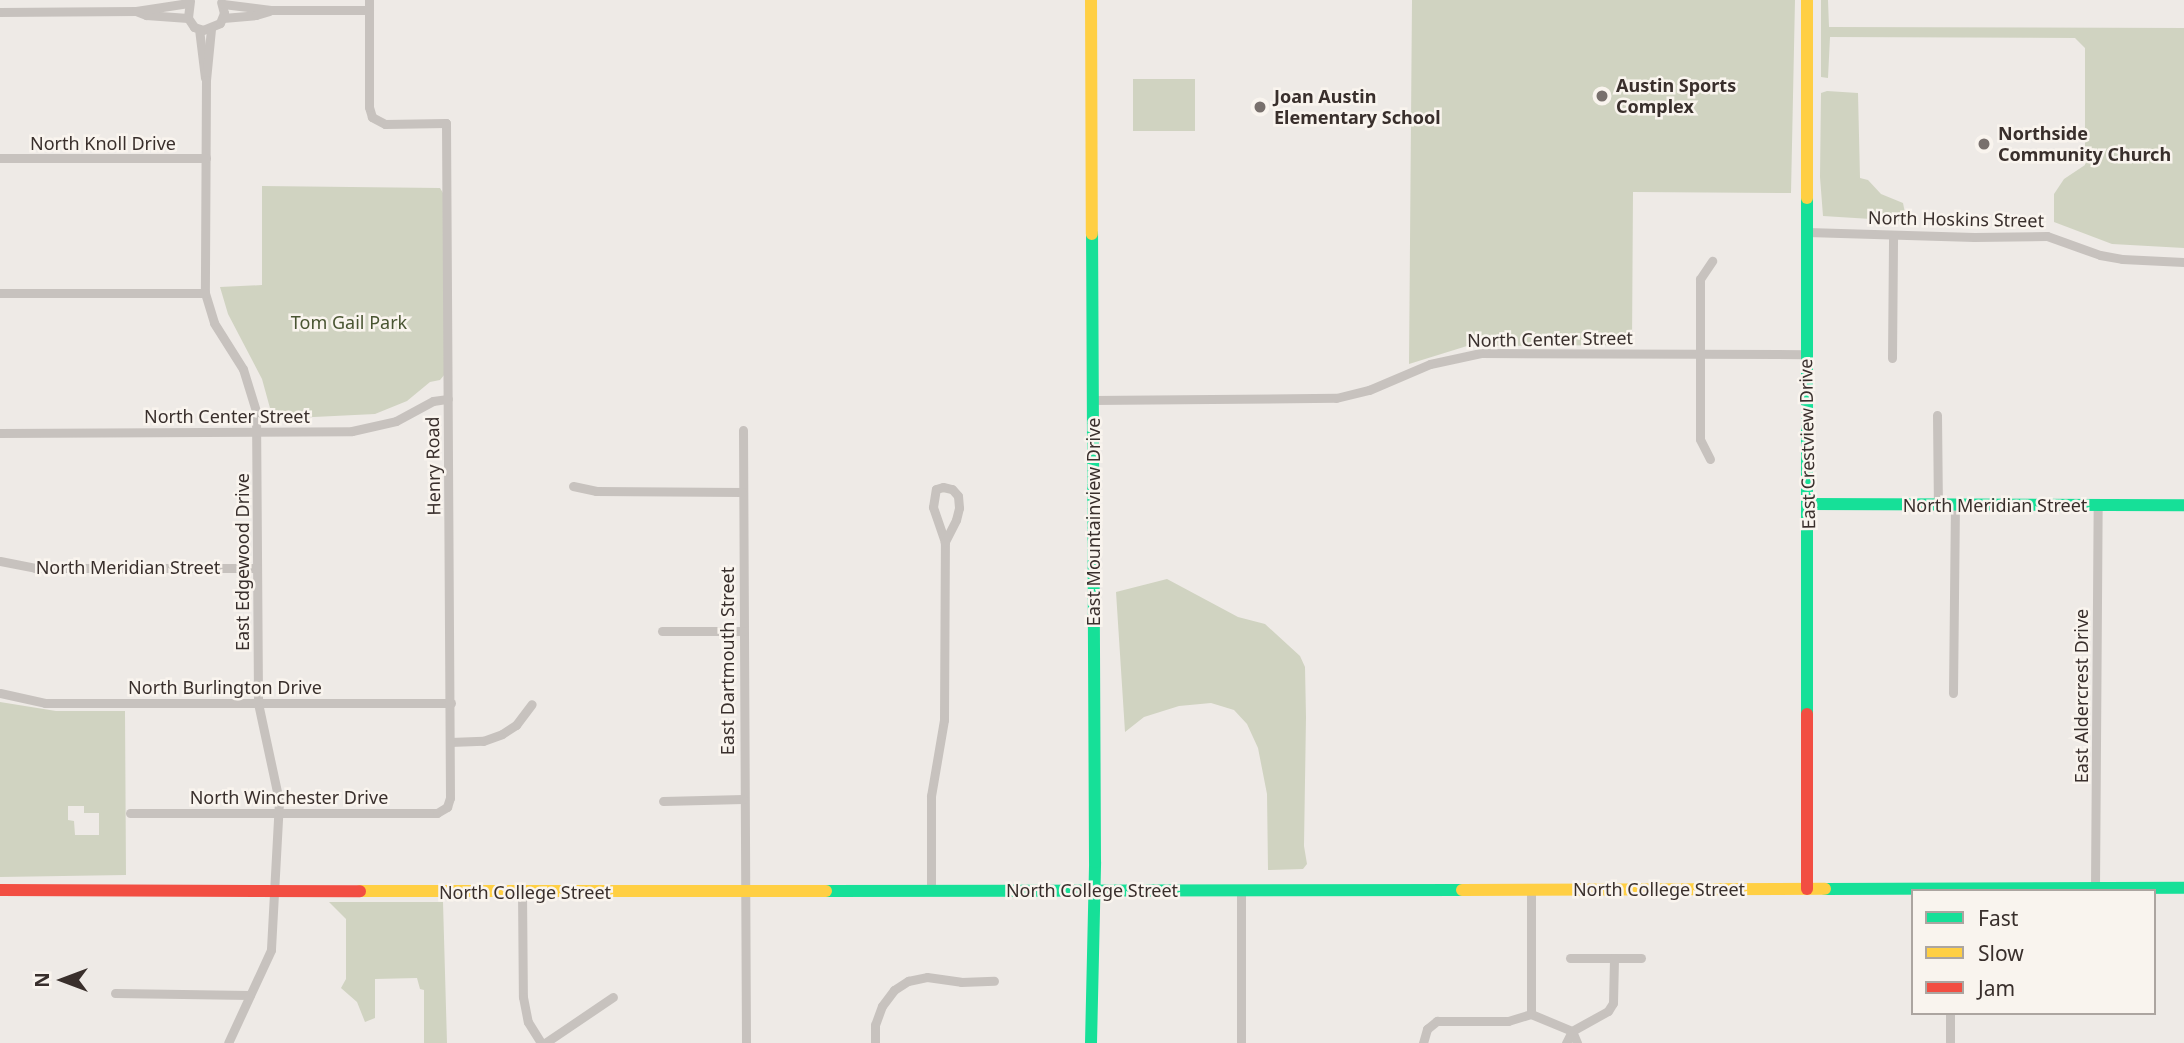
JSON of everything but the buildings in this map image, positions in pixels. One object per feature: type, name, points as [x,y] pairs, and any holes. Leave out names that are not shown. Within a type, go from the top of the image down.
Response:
[{"type":"main road","name":"East Mountainview Drive","points":[[1091,0],[1094,890],[1091,1043]]},
{"type":"main road","name":"East Crestview Drive","points":[[1807,0],[1807,889]]},
{"type":"main road","name":"North Meridian Street","points":[[1807,504],[2184,505]]},
{"type":"main road","name":"North College Street","points":[[2022,889],[2184,888]]},
{"type":"main road","name":"North College Street","points":[[0,890],[744,892],[1911,890]]},
{"type":"street","points":[[0,12],[136,11],[189,2],[188,18]]},
{"type":"street","points":[[223,18],[221,2],[271,10],[369,5]]},
{"type":"street","name":"Henry Road","points":[[369,5],[370,112],[375,120],[385,124],[446,123],[451,703],[450,798],[447,807]]},
{"type":"street","points":[[136,11],[146,15],[188,18],[199,29],[211,29],[223,18],[256,15],[271,10]]},
{"type":"street","name":"East Edgewood Drive","points":[[199,29],[206,79]]},
{"type":"street","name":"East Edgewood Drive","points":[[211,29],[206,79],[205,293],[214,323],[251,388],[257,432],[258,703],[264,741],[278,790],[271,950],[228,1043]]},
{"type":"street","name":"North Knoll Drive","points":[[0,158],[206,158]]},
{"type":"street","name":"North Hoskins Street","points":[[1807,232],[2047,236],[2111,257],[2184,262]]},
{"type":"street","points":[[1892,358],[1893,235]]},
{"type":"street","points":[[1710,460],[1700,439],[1700,279],[1712,261]]},
{"type":"street","points":[[0,293],[205,293]]},
{"type":"street","name":"North Center Street","points":[[1092,400],[1311,400],[1369,390],[1430,364],[1459,356],[1501,352],[1805,354]]},
{"type":"street","name":"North Center Street","points":[[0,433],[364,429],[396,421],[432,401],[448,399]]},
{"type":"street","points":[[1937,415],[1938,505]]},
{"type":"street","name":"East Dartmouth Street","points":[[743,430],[746,1043]]},
{"type":"street","points":[[573,486],[596,491],[742,492]]},
{"type":"street","points":[[931,891],[931,796],[944,720],[946,542],[958,508],[958,496],[952,489],[943,486],[936,489],[933,507],[946,542]]},
{"type":"street","points":[[1953,693],[1955,505]]},
{"type":"street","name":"East Aldercrest Drive","points":[[2095,888],[2098,505]]},
{"type":"street","name":"North Meridian Street","points":[[0,561],[35,568],[257,568]]},
{"type":"street","points":[[663,631],[742,631]]},
{"type":"street","name":"North Burlington Drive","points":[[0,694],[45,703],[451,703]]},
{"type":"street","points":[[450,742],[483,741],[502,734],[516,725],[531,704]]},
{"type":"street","points":[[663,801],[743,799]]},
{"type":"street","name":"North Winchester Drive","points":[[130,813],[437,813],[447,807]]},
{"type":"street","points":[[1531,889],[1531,1014]]},
{"type":"street","points":[[1241,890],[1241,1043]]},
{"type":"street","points":[[522,892],[523,997],[528,1022],[543,1043],[613,998]]},
{"type":"street","points":[[1570,958],[1641,958]]},
{"type":"street","points":[[1566,1043],[1572,1031],[1608,1011],[1614,1003],[1614,958]]},
{"type":"street","points":[[876,1043],[875,1025],[882,1006],[894,990],[908,981],[927,977],[961,982],[994,981]]},
{"type":"street","points":[[115,993],[250,995]]},
{"type":"street","points":[[1423,1043],[1427,1029],[1437,1021],[1508,1021],[1531,1014],[1572,1031],[1577,1043]]},
{"type":"street","points":[[1950,1015],[1950,1043]]},
{"type":"green space","name":"Austin Sports Complex","points":[[1412,0],[1795,0],[1791,193],[1633,192],[1632,345],[1467,346],[1409,364]]},
{"type":"green space","points":[[1821,0],[1828,0],[1829,27],[2184,28],[2184,248],[2112,244],[2054,222],[2054,194],[2064,179],[2085,165],[2085,48],[2075,38],[1830,37],[1828,78],[1821,77]]},
{"type":"green space","points":[[1133,79],[1195,79],[1195,131],[1133,131]]},
{"type":"green space","points":[[1821,93],[1858,93],[1860,178],[1868,180],[1881,194],[1903,203],[1903,221],[1823,216],[1820,177]]},
{"type":"green space","name":"Tom Gail Park","points":[[262,186],[440,188],[443,193],[445,374],[440,380],[430,382],[407,401],[375,414],[273,419],[262,379],[228,314],[220,287],[262,285]]},
{"type":"green space","points":[[1167,579],[1238,617],[1265,624],[1300,656],[1305,667],[1306,717],[1304,846],[1307,864],[1303,869],[1268,870],[1267,794],[1258,748],[1247,724],[1234,710],[1211,703],[1179,706],[1144,717],[1125,732],[1116,592]]},
{"type":"green space","points":[[0,702],[56,711],[125,711],[126,875],[0,877]],"holes":[[[68,806],[84,806],[84,813],[99,813],[99,835],[75,835],[74,821],[68,820]]]},
{"type":"green space","points":[[329,902],[443,902],[447,1043],[424,1043],[424,990],[420,989],[417,978],[375,979],[375,1018],[365,1022],[357,1002],[341,988],[346,979],[346,919]]},
{"type":"traffic: fast","points":[[1807,198],[1807,714]]},
{"type":"traffic: fast","points":[[1091,1043],[1095,862],[1092,234]]},
{"type":"traffic: fast","points":[[1807,504],[2184,505]]},
{"type":"traffic: fast","points":[[1825,889],[2184,888]]},
{"type":"traffic: fast","points":[[826,891],[1462,890]]},
{"type":"traffic: slow","points":[[1091,0],[1092,234]]},
{"type":"traffic: slow","points":[[1807,0],[1807,198]]},
{"type":"traffic: slow","points":[[1462,890],[1825,889]]},
{"type":"traffic: slow","points":[[360,891],[826,891]]},
{"type":"traffic: jam","points":[[1807,714],[1807,889]]},
{"type":"traffic: jam","points":[[0,890],[360,891]]},
{"type":"place","name":"Austin Sports Complex","points":[[1602,96]]},
{"type":"place","name":"Joan Austin Elementary School","points":[[1260,107]]},
{"type":"place","name":"Northside Community Church","points":[[1984,144]]}]
